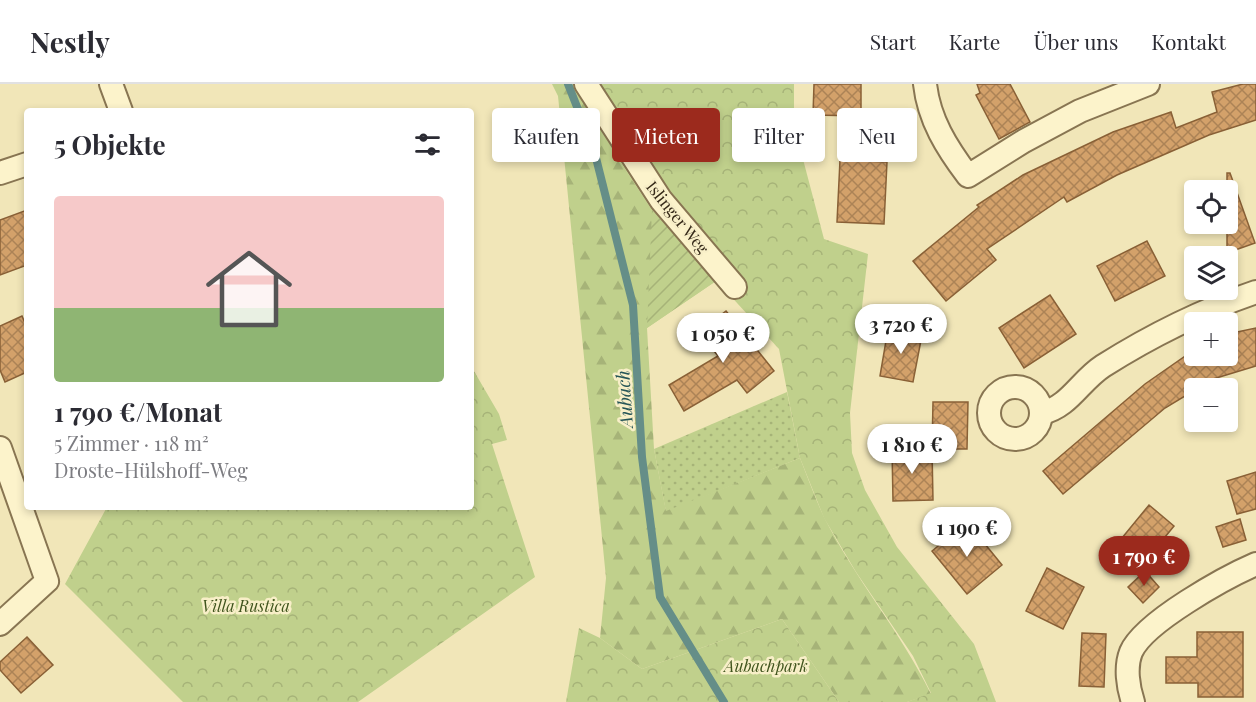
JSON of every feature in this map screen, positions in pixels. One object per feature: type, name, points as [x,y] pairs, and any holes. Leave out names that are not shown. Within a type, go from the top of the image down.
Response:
[{"type":"street","points":[[111,84],[120,108]]},
{"type":"street","name":"Islinger Weg","points":[[586,84],[661,200],[735,287]]},
{"type":"street","points":[[925,84],[927,104],[945,146],[968,176],[1024,141],[1080,111],[1148,84]]},
{"type":"street","points":[[0,173],[24,165]]},
{"type":"street","points":[[1042,413],[1057,409],[1100,368],[1150,338],[1205,309],[1256,292]]},
{"type":"street","points":[[0,448],[47,581],[0,624]]},
{"type":"street","points":[[1133,702],[1128,661],[1132,649],[1143,636],[1193,597],[1256,564]]},
{"type":"green space","points":[[552,84],[578,84],[591,108],[559,108],[558,96]]},
{"type":"green space","points":[[578,84],[794,84],[794,108],[732,108],[732,162],[804,162],[824,239],[868,254],[850,413],[852,453],[865,490],[897,547],[974,644],[996,702],[907,702],[931,693],[913,656],[856,572],[824,518],[800,458],[779,349],[652,210],[621,162],[720,162],[720,108],[612,108],[612,148],[600,125],[600,108],[591,108]]},
{"type":"green space","points":[[600,125],[612,148],[612,162],[621,162],[652,210],[716,281],[647,328],[654,449],[666,511],[800,458],[836,540],[906,649],[931,694],[907,702],[839,702],[782,619],[642,669],[600,638],[606,578],[565,162],[600,162]]},
{"type":"green space","points":[[652,210],[716,281],[647,328]]},
{"type":"green space","name":"Villa Rustica","points":[[474,371],[499,414],[507,440],[492,444],[535,577],[358,702],[183,702],[65,584],[105,510],[474,510]]},
{"type":"green space","points":[[787,392],[800,458],[666,512],[654,449]]},
{"type":"green space","name":"Aubachpark","points":[[782,619],[839,702],[566,702],[579,628],[600,638],[642,669]]},
{"type":"building","points":[[814,84],[861,84],[861,108],[837,108],[837,116],[825,115],[825,108],[813,108]]},
{"type":"building","points":[[977,84],[1010,84],[1030,122],[999,139],[976,95],[980,93]]},
{"type":"building","points":[[1243,84],[1256,84],[1256,120],[1209,135],[1117,175],[1067,202],[1064,197],[987,249],[996,260],[946,301],[913,261],[979,207],[977,205],[1023,175],[1113,132],[1171,112],[1176,128],[1217,112],[1212,92]]},
{"type":"building","points":[[840,162],[887,162],[884,224],[837,222]]},
{"type":"building","points":[[1227,173],[1230,173],[1232,180],[1227,180]]},
{"type":"building","points":[[1238,195],[1255,243],[1238,249],[1238,246],[1227,246],[1227,234],[1238,234]]},
{"type":"building","points":[[24,211],[24,266],[0,275],[0,220]]},
{"type":"building","points":[[1147,241],[1165,276],[1115,301],[1097,266]]},
{"type":"building","points":[[1050,295],[1076,334],[1024,368],[999,328]]},
{"type":"building","points":[[726,311],[774,371],[747,393],[737,380],[684,411],[669,385],[718,356],[699,332]]},
{"type":"building","points":[[22,316],[24,321],[24,373],[5,382],[0,370],[0,326]]},
{"type":"building","points":[[1256,328],[1256,366],[1216,378],[1184,378],[1184,397],[1165,408],[1063,494],[1043,471],[1145,384],[1184,357],[1184,366],[1238,366],[1238,332]]},
{"type":"building","points":[[888,329],[922,335],[913,382],[880,376]]},
{"type":"building","points":[[933,402],[968,402],[967,449],[932,449]]},
{"type":"building","points":[[892,449],[932,449],[933,500],[893,501]]},
{"type":"building","points":[[1256,472],[1256,509],[1237,514],[1227,481]]},
{"type":"building","points":[[1149,505],[1174,526],[1147,559],[1122,538]]},
{"type":"building","points":[[1240,519],[1246,540],[1223,547],[1216,527]]},
{"type":"building","points":[[967,522],[1002,565],[967,594],[932,551]]},
{"type":"building","points":[[1047,568],[1084,587],[1063,629],[1026,611]]},
{"type":"building","points":[[1145,571],[1159,587],[1143,603],[1128,587]]},
{"type":"building","points":[[1197,632],[1243,632],[1243,697],[1198,697],[1198,683],[1166,683],[1166,657],[1197,657]]},
{"type":"building","points":[[1082,633],[1106,634],[1104,687],[1079,686]]},
{"type":"building","points":[[27,637],[53,665],[21,693],[0,670],[0,662]]},
{"type":"waterway","name":"Aubach","points":[[568,84],[594,150],[633,305],[642,457],[660,597],[724,702]]}]
